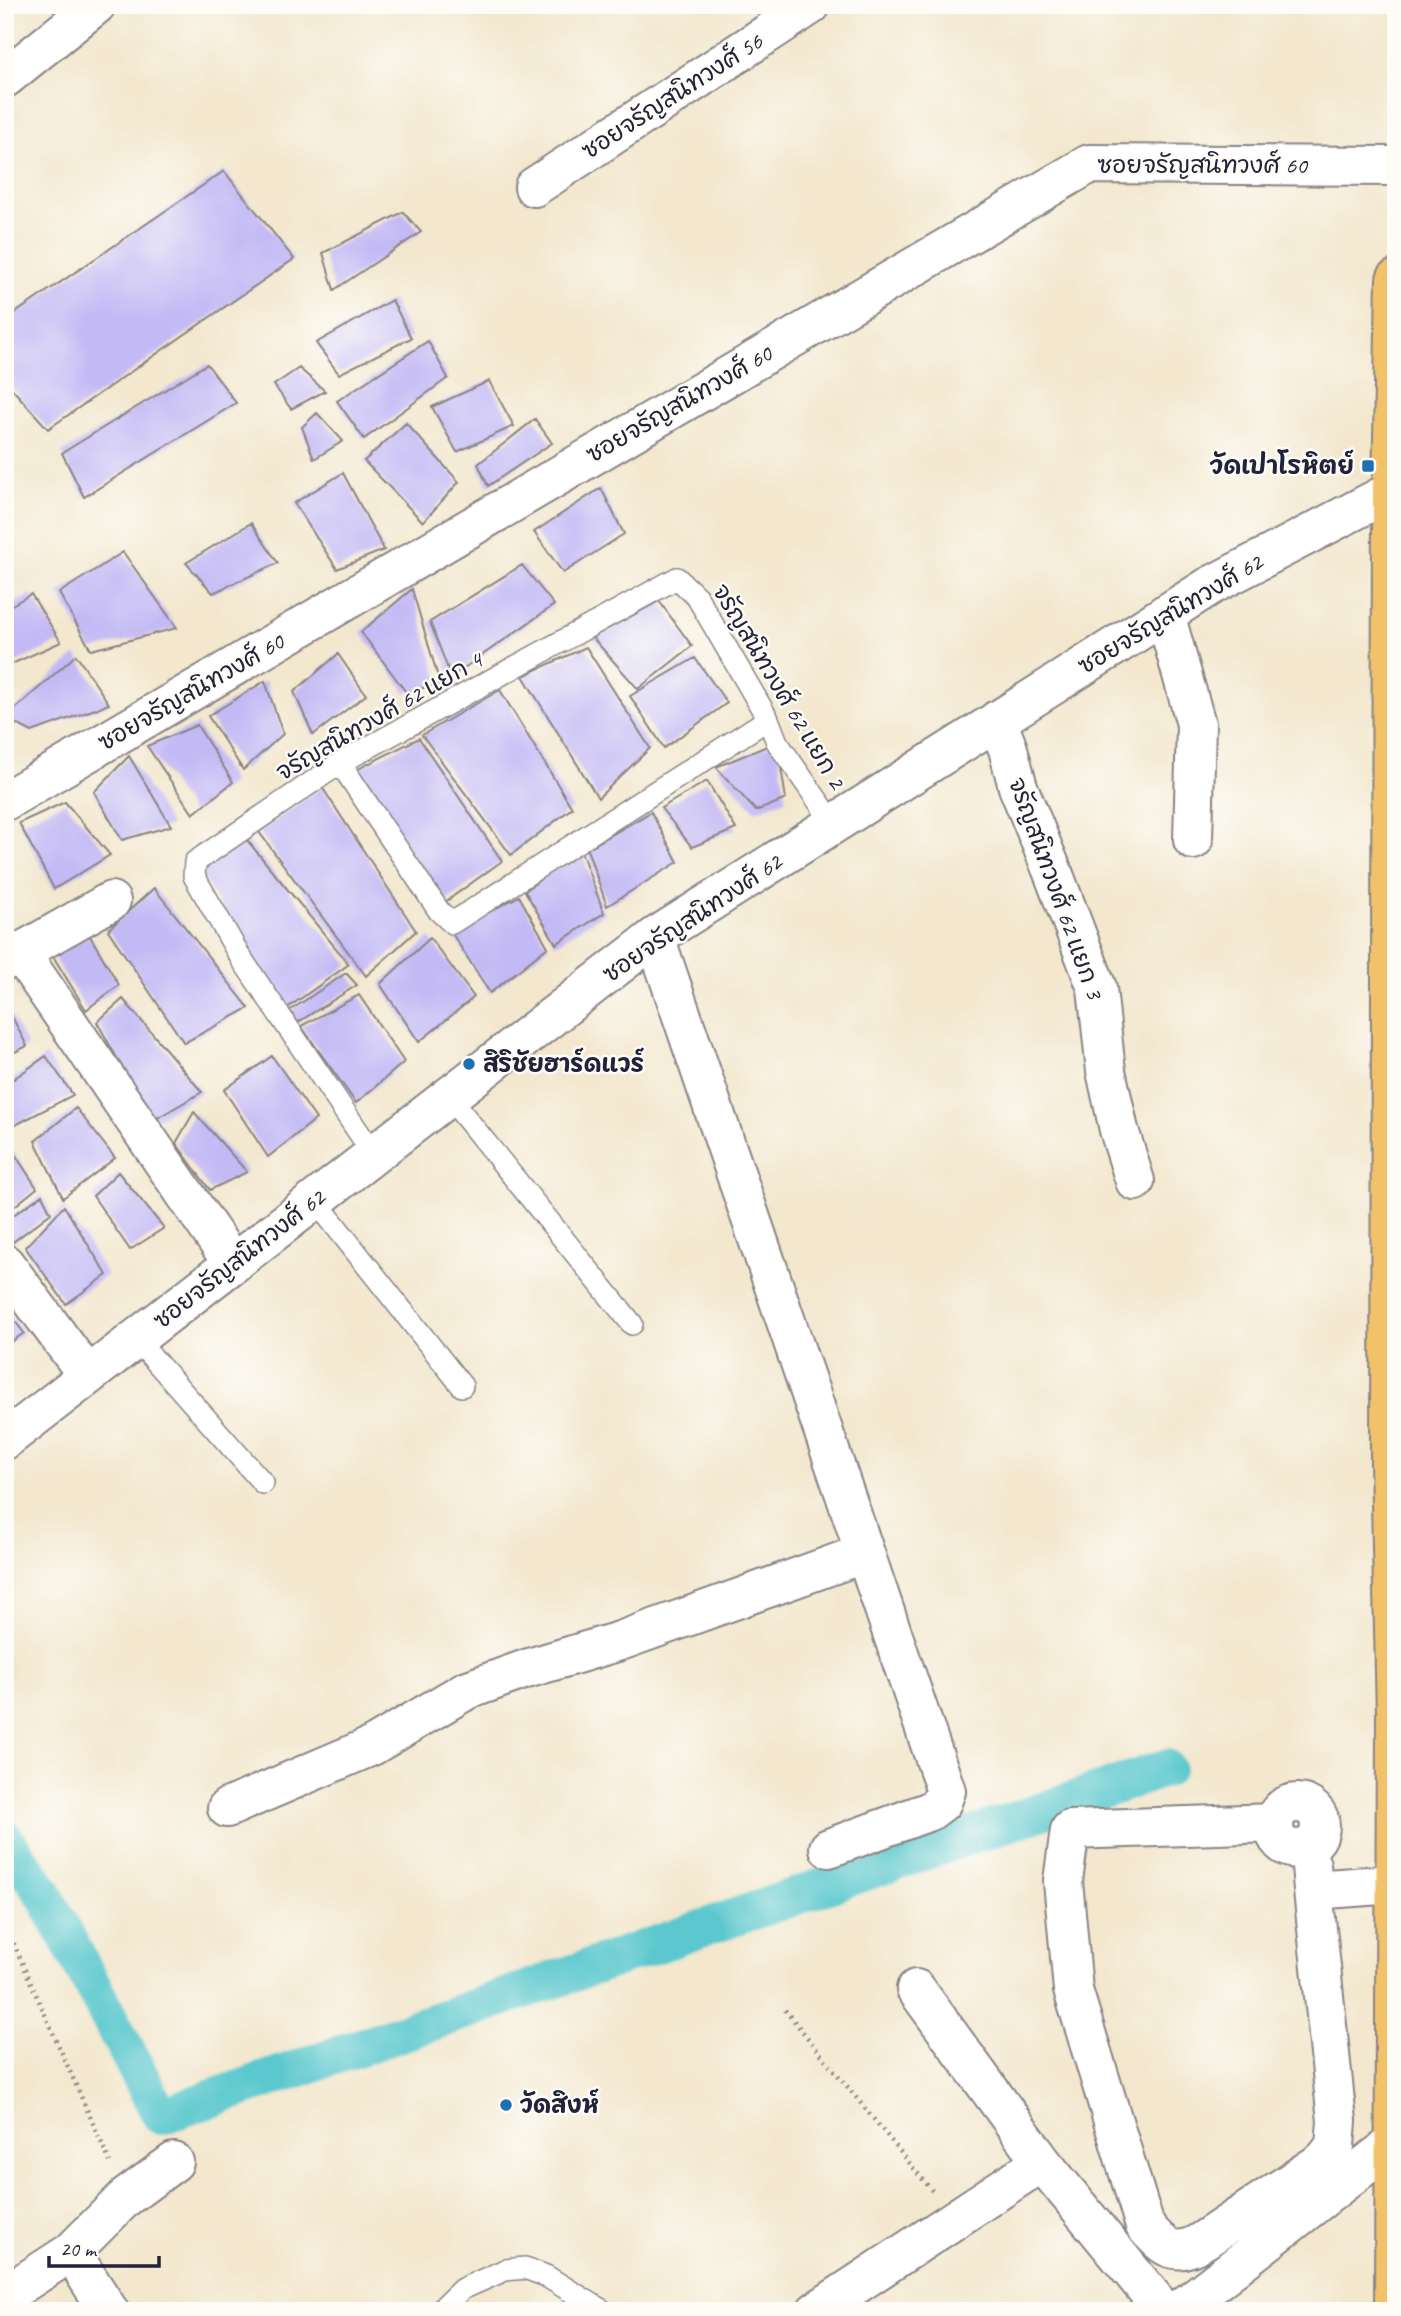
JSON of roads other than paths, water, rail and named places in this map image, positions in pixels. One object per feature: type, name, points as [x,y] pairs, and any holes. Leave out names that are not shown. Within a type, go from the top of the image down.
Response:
[{"type":"main road","points":[[1394,2311],[1396,1716],[1390,1464],[1392,491],[1396,278]]},
{"type":"street","points":[[5,78],[96,5]]},
{"type":"street","name":"ซอยจรัญสนิทวงศ์ 56","points":[[534,187],[811,5]]},
{"type":"street","name":"ซอยจรัญสนิทวงศ์ 60","points":[[5,801],[1089,163],[1396,166]]},
{"type":"street","name":"ซอยจรัญสนิทวงศ์ 62","points":[[5,1440],[655,937],[1210,586],[1392,491]]},
{"type":"street","points":[[1165,614],[1196,724],[1193,840]]},
{"type":"street","name":"จรัญสนิทวงศ์ 62 แยก 3","points":[[997,720],[1018,787],[1097,988],[1106,1071],[1119,1130],[1135,1181]]},
{"type":"street","points":[[111,901],[12,956],[233,1264]]},
{"type":"street","points":[[655,937],[946,1791],[942,1802],[930,1811],[829,1848]]},
{"type":"street","points":[[5,1264],[88,1376]]},
{"type":"street","points":[[227,1808],[372,1746],[465,1691],[526,1669],[620,1641],[865,1553]]},
{"type":"street","points":[[1274,1823],[1275,1835],[1283,1846],[1298,1850],[1309,1846],[1313,1890],[1337,2121],[1335,2146],[1324,2160],[1204,2241],[1195,2246],[1174,2250],[1163,2244],[1145,2226],[1073,1990],[1063,1881],[1070,1830],[1274,1823]]},
{"type":"street","points":[[1313,1890],[1395,1884]]},
{"type":"street","points":[[916,1989],[1042,2162],[1164,2311]]},
{"type":"street","points":[[1178,2311],[1394,2143]]},
{"type":"street","points":[[5,2295],[71,2252],[125,2198],[174,2162]]},
{"type":"street","points":[[816,2311],[1042,2162]]},
{"type":"street","points":[[71,2252],[109,2311]]},
{"type":"lane","name":"จรัญสนิทวงศ์ 62 แยก 2","points":[[677,578],[697,597],[768,719],[777,742],[834,824]]},
{"type":"lane","name":"จรัญสนิทวงศ์ 62 แยก 4","points":[[374,1155],[241,958],[194,876],[195,862],[340,763],[677,578]]},
{"type":"lane","points":[[340,763],[439,911],[452,923],[768,719]]},
{"type":"lane","points":[[449,1097],[632,1324]]},
{"type":"lane","points":[[316,1200],[462,1387]]},
{"type":"lane","points":[[136,1339],[263,1483]]},
{"type":"lane","points":[[439,2311],[462,2289],[505,2270],[525,2268],[546,2276],[603,2311]]},
{"type":"waterway","points":[[5,1839],[44,1894],[161,2116],[1166,1768]]},
{"type":"place","name":"วัดเปาโรหิตย์","points":[[1368,466]]},
{"type":"place","name":"สิริชัยฮาร์ดแวร์","points":[[469,1064]]},
{"type":"place","name":"วัดสิงห์","points":[[506,2105]]}]
